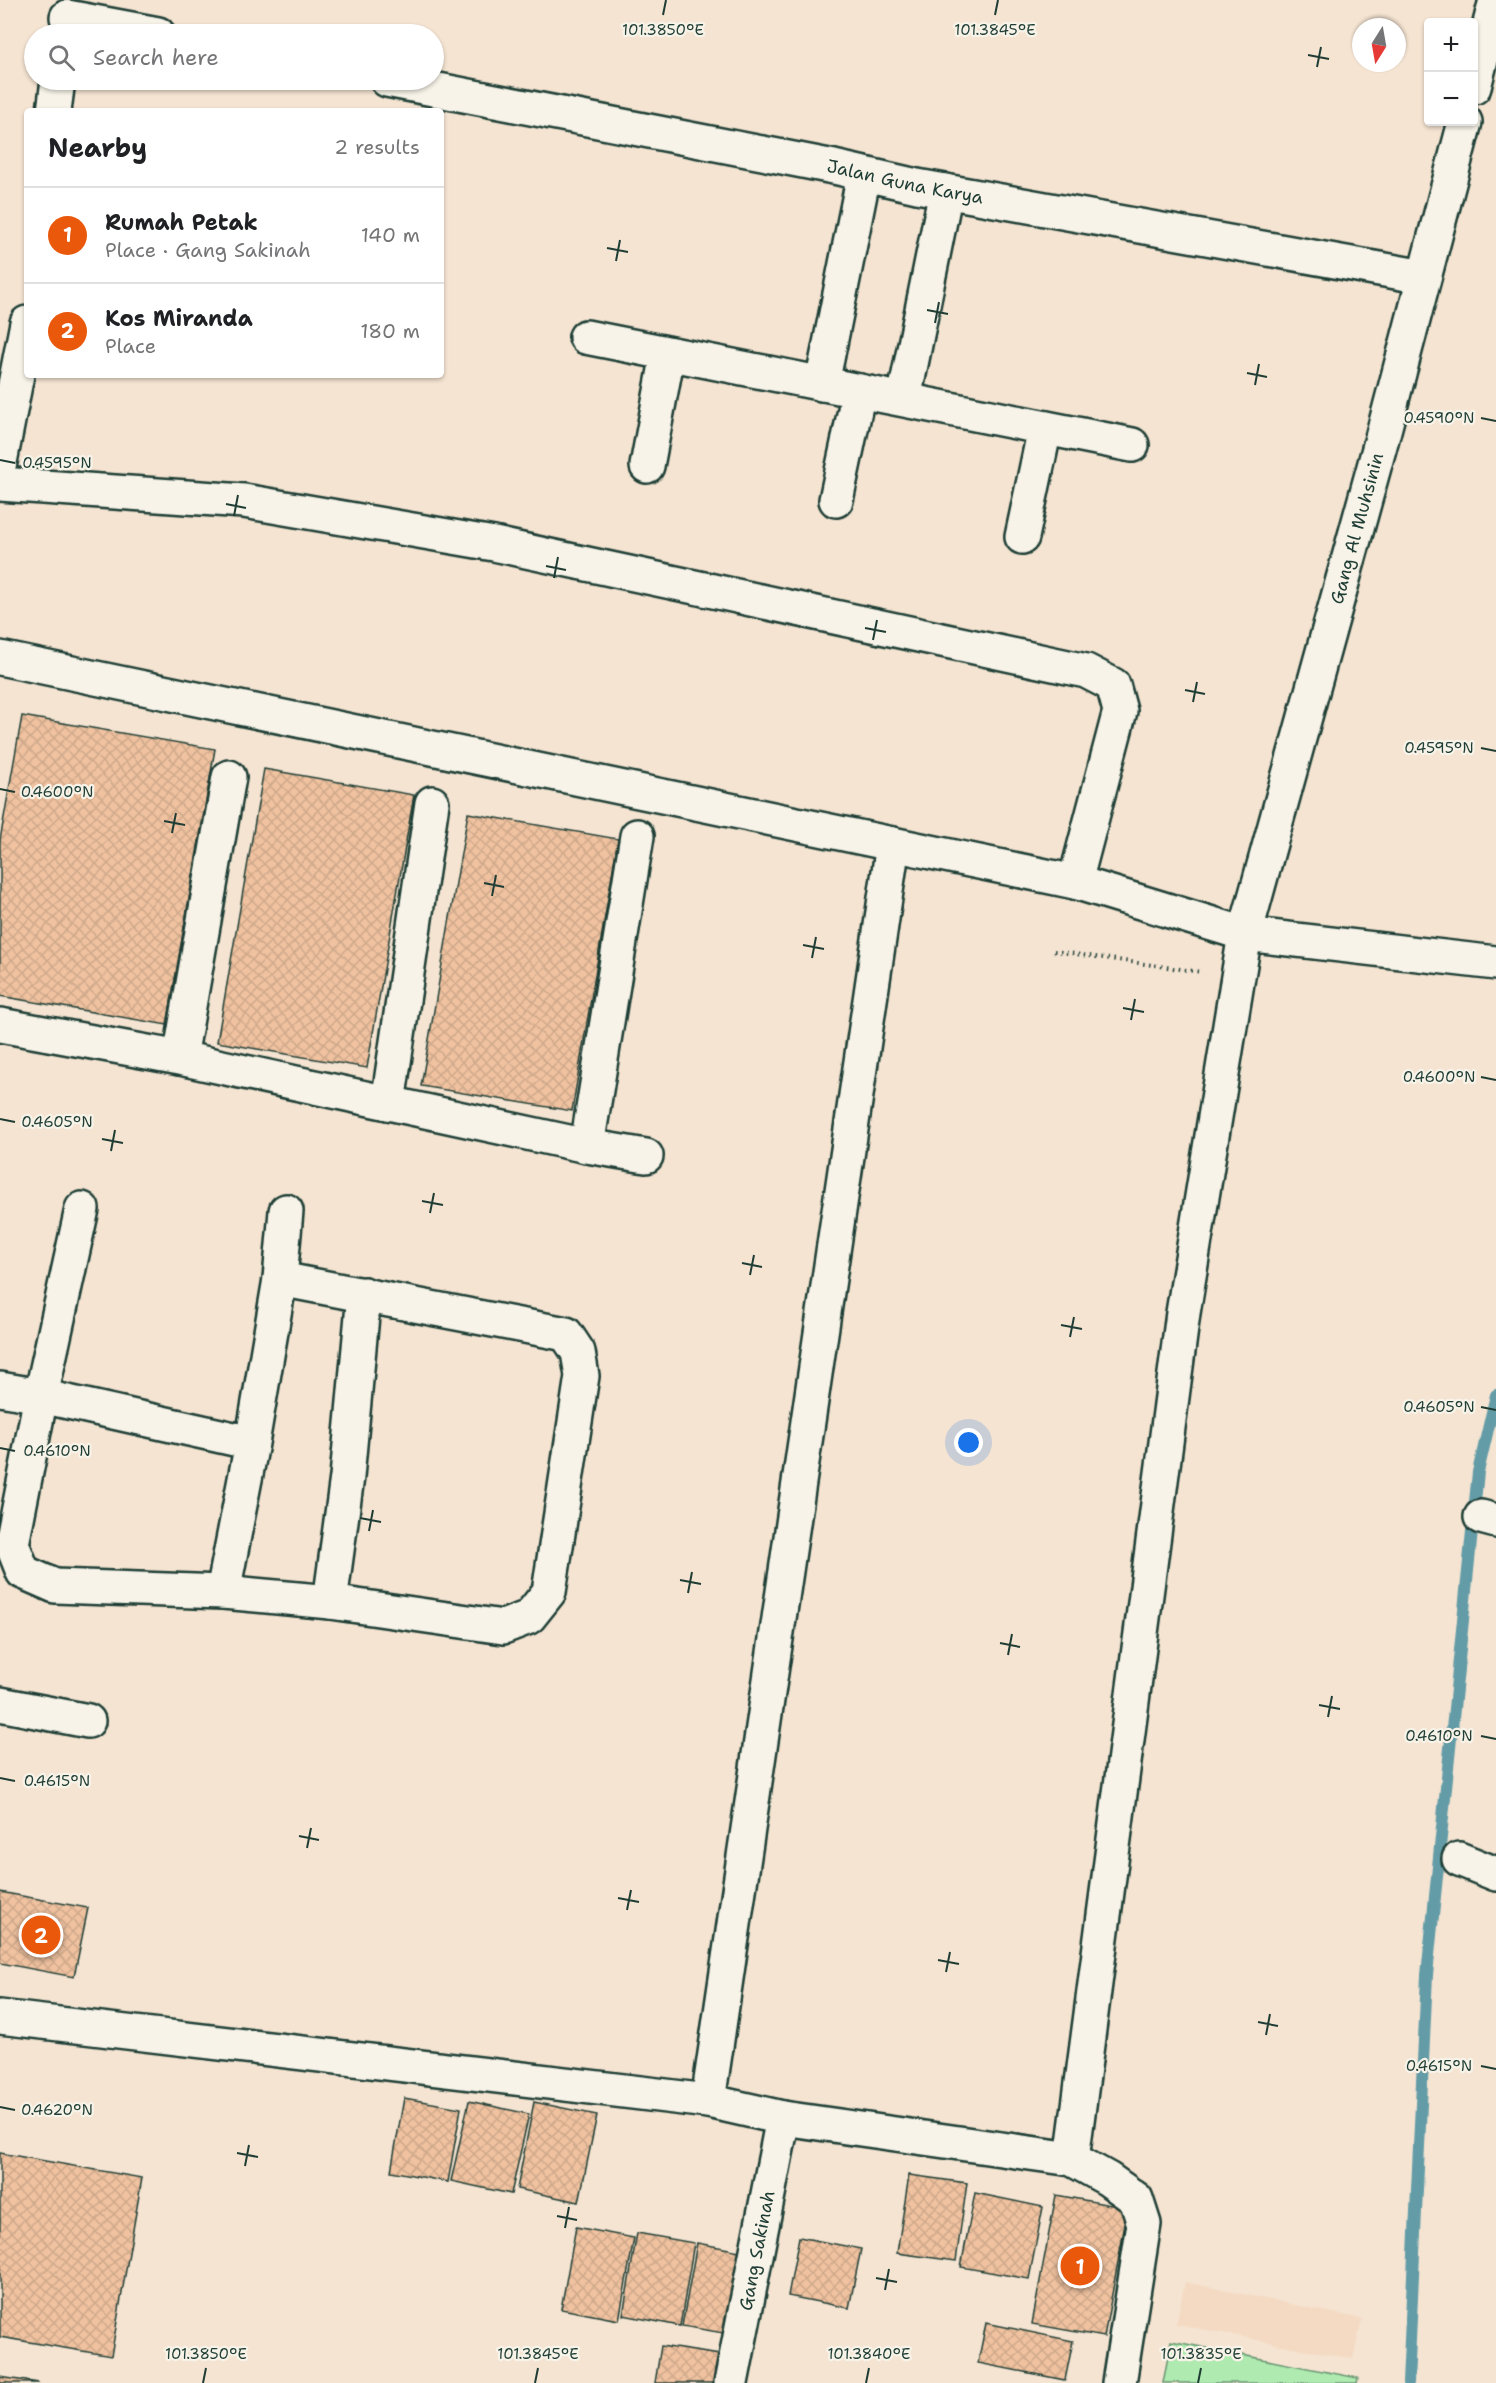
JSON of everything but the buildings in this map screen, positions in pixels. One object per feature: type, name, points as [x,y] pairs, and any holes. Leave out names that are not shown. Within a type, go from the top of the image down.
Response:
[{"type":"street","points":[[1477,72],[1496,0]]},
{"type":"street","points":[[67,17],[104,24]]},
{"type":"street","points":[[54,108],[57,90]]},
{"type":"street","name":"Jalan Guna Karya","points":[[438,90],[946,191],[1424,277]]},
{"type":"street","name":"Gang Al Muhsinin","points":[[1072,2159],[1183,1312],[1245,934],[1463,126]]},
{"type":"street","points":[[822,384],[864,174]]},
{"type":"street","points":[[904,399],[946,191]]},
{"type":"street","points":[[586,337],[1132,445]]},
{"type":"street","points":[[0,462],[24,338]]},
{"type":"street","points":[[647,466],[668,354]]},
{"type":"street","points":[[836,500],[859,391]]},
{"type":"street","points":[[1022,537],[1045,428]]},
{"type":"street","points":[[0,484],[244,501],[494,544],[1086,671],[1113,685],[1120,711],[1075,882]]},
{"type":"street","points":[[0,658],[1075,882],[1245,934],[1496,963]]},
{"type":"street","points":[[180,1058],[229,777]]},
{"type":"street","points":[[388,1102],[432,803]]},
{"type":"street","points":[[587,1146],[637,836]]},
{"type":"street","points":[[708,2101],[893,844]]},
{"type":"street","points":[[0,1025],[180,1058],[587,1146],[646,1156]]},
{"type":"street","points":[[82,1209],[41,1396],[12,1544],[23,1572],[56,1586],[223,1592],[330,1602],[503,1627],[529,1617],[549,1592],[582,1376],[578,1352],[566,1334],[280,1279]]},
{"type":"street","points":[[223,1592],[252,1443],[280,1279],[286,1211]]},
{"type":"street","points":[[330,1602],[347,1477],[364,1294]]},
{"type":"street","points":[[0,1389],[252,1443]]},
{"type":"street","points":[[0,1704],[88,1720]]},
{"type":"street","points":[[1459,1859],[1496,1874]]},
{"type":"street","points":[[0,2017],[708,2101],[783,2118],[1072,2159],[1108,2179],[1136,2199],[1144,2224],[1119,2383]]},
{"type":"street","name":"Gang Sakinah","points":[[731,2383],[783,2118]]},
{"type":"path","points":[[1054,951],[1237,977]]},
{"type":"shaded area","points":[[1185,2282],[1362,2319],[1353,2359],[1176,2324]]},
{"type":"green space","points":[[1171,2341],[1358,2378],[1357,2383],[1163,2383]]},
{"type":"waterway","points":[[1408,2383],[1427,1975],[1478,1472],[1496,1395]]},
{"type":"place","name":"Kos Miranda","points":[[41,1935]]},
{"type":"place","name":"Rumah Petak","points":[[1080,2266]]}]
